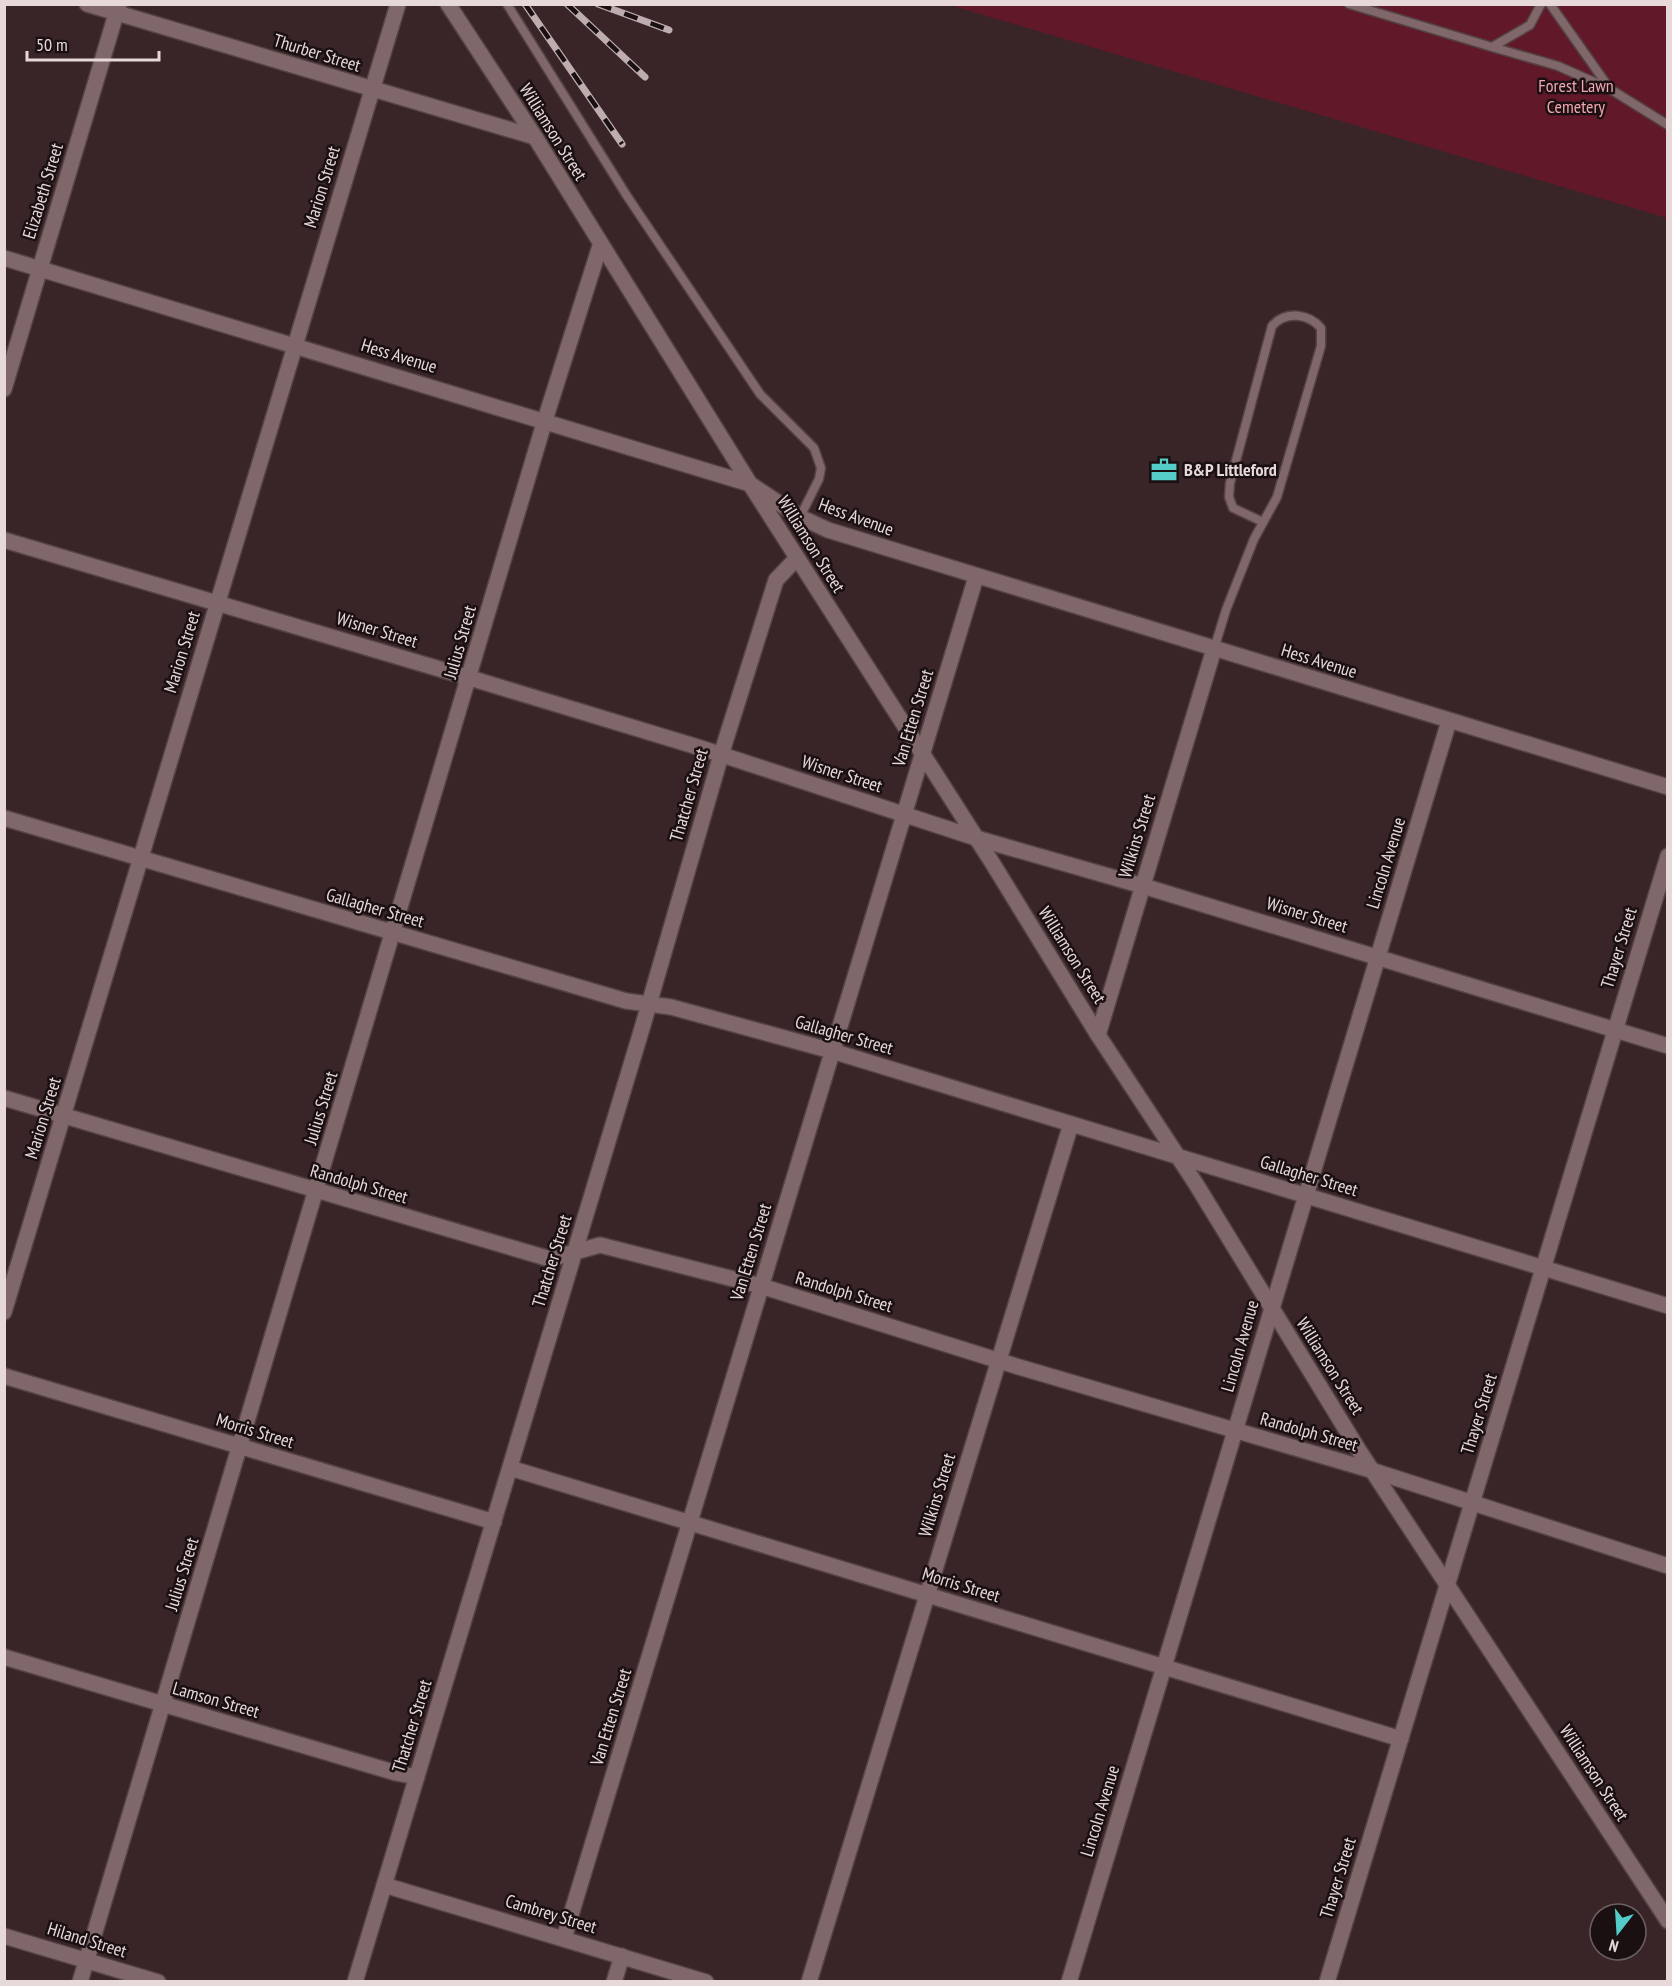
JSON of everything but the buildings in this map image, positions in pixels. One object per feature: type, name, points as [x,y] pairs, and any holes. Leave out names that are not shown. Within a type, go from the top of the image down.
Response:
[{"type":"street","name":"Thurber Street","points":[[87,4],[117,9],[372,90],[535,137]]},
{"type":"street","name":"Marion Street","points":[[4,1312],[293,346],[398,4]]},
{"type":"street","name":"Williamson Street","points":[[448,4],[535,137],[600,246],[976,838],[1098,1035],[1176,1154],[1374,1471],[1668,1921]]},
{"type":"street","name":"Elizabeth Street","points":[[4,389],[117,9]]},
{"type":"street","name":"Julius Street","points":[[80,1982],[545,420],[600,246]]},
{"type":"street","name":"Hess Avenue","points":[[4,258],[545,420],[750,484],[800,517],[828,530],[1668,787]]},
{"type":"street","name":"Wisner Street","points":[[4,540],[470,678],[721,755],[976,838],[1143,886],[1668,1046]]},
{"type":"street","name":"Thatcher Street","points":[[355,1982],[649,1003],[721,755],[776,580],[797,558]]},
{"type":"street","name":"Van Etten Street","points":[[564,1938],[976,577]]},
{"type":"street","name":"Wilkins Street","points":[[1098,1035],[1214,649]]},
{"type":"street","name":"Lincoln Avenue","points":[[1069,1982],[1449,721]]},
{"type":"street","name":"Gallagher Street","points":[[4,818],[626,1001],[649,1003],[832,1051],[1176,1154],[1668,1306]]},
{"type":"street","name":"Thayer Street","points":[[1327,1982],[1446,1582],[1472,1504],[1668,856]]},
{"type":"street","name":"Randolph Street","points":[[4,1098],[316,1192],[550,1259],[600,1245],[761,1286],[998,1361],[1374,1471],[1668,1566]]},
{"type":"street","name":"Wilkins Street","points":[[809,1982],[1071,1124]]},
{"type":"street","name":"Morris Street","points":[[4,1376],[494,1522]]},
{"type":"street","name":"Morris Street","points":[[510,1468],[1163,1669],[1401,1739]]},
{"type":"street","name":"Lamson Street","points":[[4,1657],[396,1773],[417,1777]]},
{"type":"street","name":"Cambrey Street","points":[[384,1885],[706,1982]]},
{"type":"street","name":"Hiland Street","points":[[4,1936],[158,1982]]},
{"type":"street","points":[[614,1982],[622,1956]]},
{"type":"lane","points":[[507,4],[627,196],[760,394],[814,448],[821,468],[819,479],[800,517]]},
{"type":"lane","points":[[1349,4],[1558,66],[1610,89],[1668,125]]},
{"type":"lane","points":[[1492,47],[1530,25],[1541,4]]},
{"type":"lane","points":[[1550,4],[1610,89]]},
{"type":"lane","points":[[1214,649],[1226,610],[1263,522],[1277,497],[1321,346],[1321,328],[1315,321],[1303,316],[1286,316],[1272,326],[1230,483],[1229,497],[1233,508],[1263,522]]},
{"type":"green space","name":"Forest Lawn Cemetery","points":[[950,5],[1667,5],[1667,218]]},
{"type":"railway","points":[[525,4],[622,144]]},
{"type":"railway","points":[[567,4],[645,77]]},
{"type":"railway","points":[[598,4],[669,30]]},
{"type":"place","name":"B&P Littleford","points":[[1164,470]]}]
